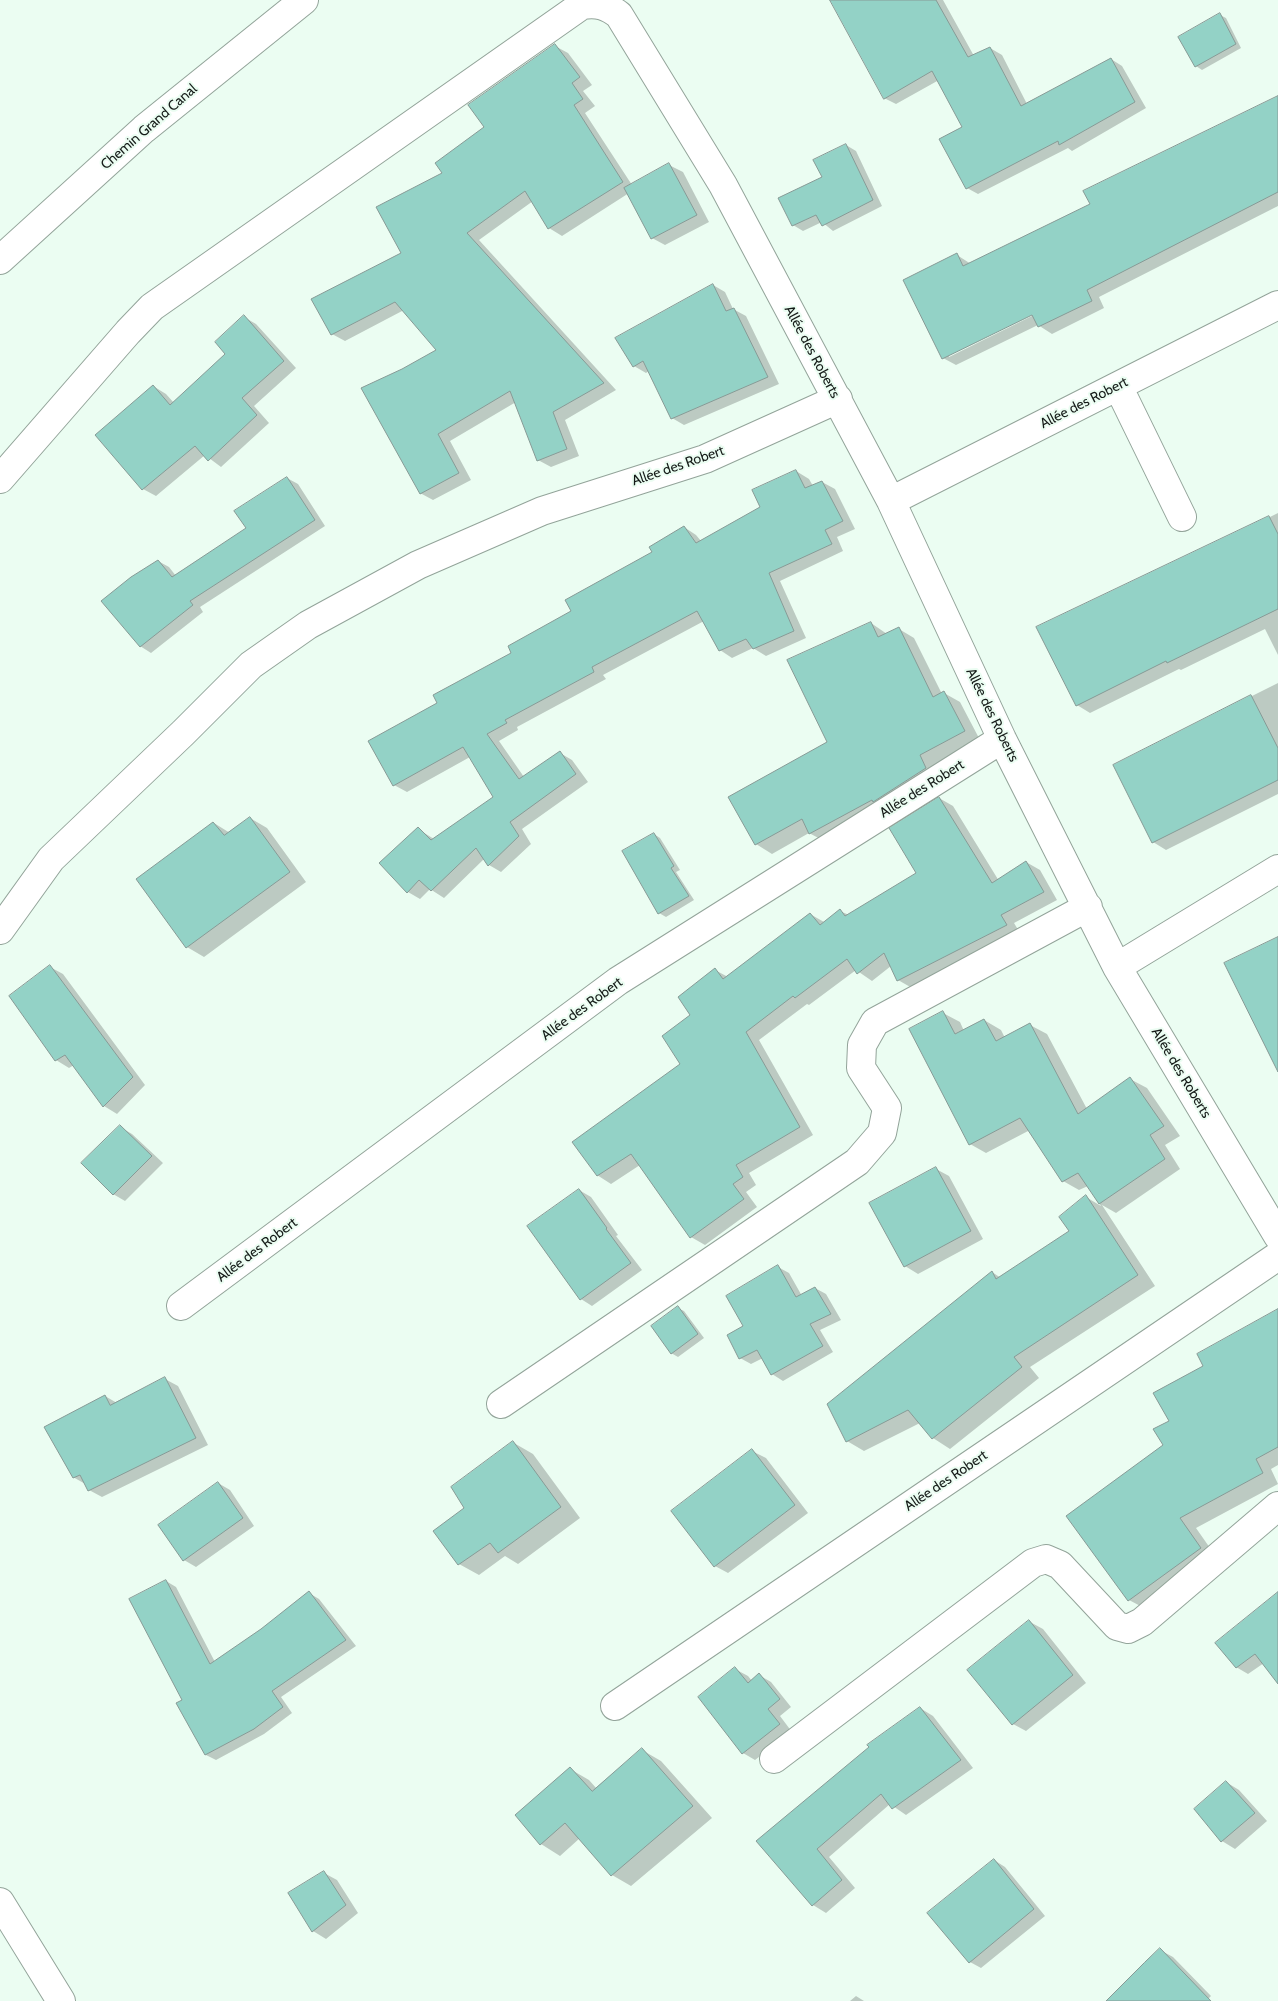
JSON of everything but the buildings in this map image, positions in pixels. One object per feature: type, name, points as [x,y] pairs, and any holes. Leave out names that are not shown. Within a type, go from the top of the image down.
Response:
[{"type":"street","name":"Chemin Grand Canal","points":[[0,260],[144,129],[304,0]]},
{"type":"street","name":"Allée des Roberts","points":[[0,479],[152,307],[582,5],[595,3],[607,6],[619,15],[723,185],[891,501],[1002,739],[1117,967],[1278,1236]]},
{"type":"street","name":"Allée des Robert","points":[[891,501],[1278,306]]},
{"type":"street","points":[[1118,386],[1182,517]]},
{"type":"street","name":"Allée des Robert","points":[[0,930],[51,859],[251,665],[308,625],[418,565],[542,511],[705,459],[838,399]]},
{"type":"street","name":"Allée des Robert","points":[[181,1306],[618,981],[1002,739]]},
{"type":"street","points":[[1117,967],[1278,869]]},
{"type":"street","points":[[501,1404],[857,1162],[882,1133],[887,1108],[861,1068],[862,1045],[875,1022],[1088,907]]},
{"type":"street","name":"Allée des Robert","points":[[615,1706],[1278,1256]]},
{"type":"street","points":[[774,1759],[1033,1563],[1046,1559],[1060,1565],[1116,1626],[1128,1629],[1142,1622],[1278,1506]]},
{"type":"street","points":[[0,1902],[61,2001]]}]
